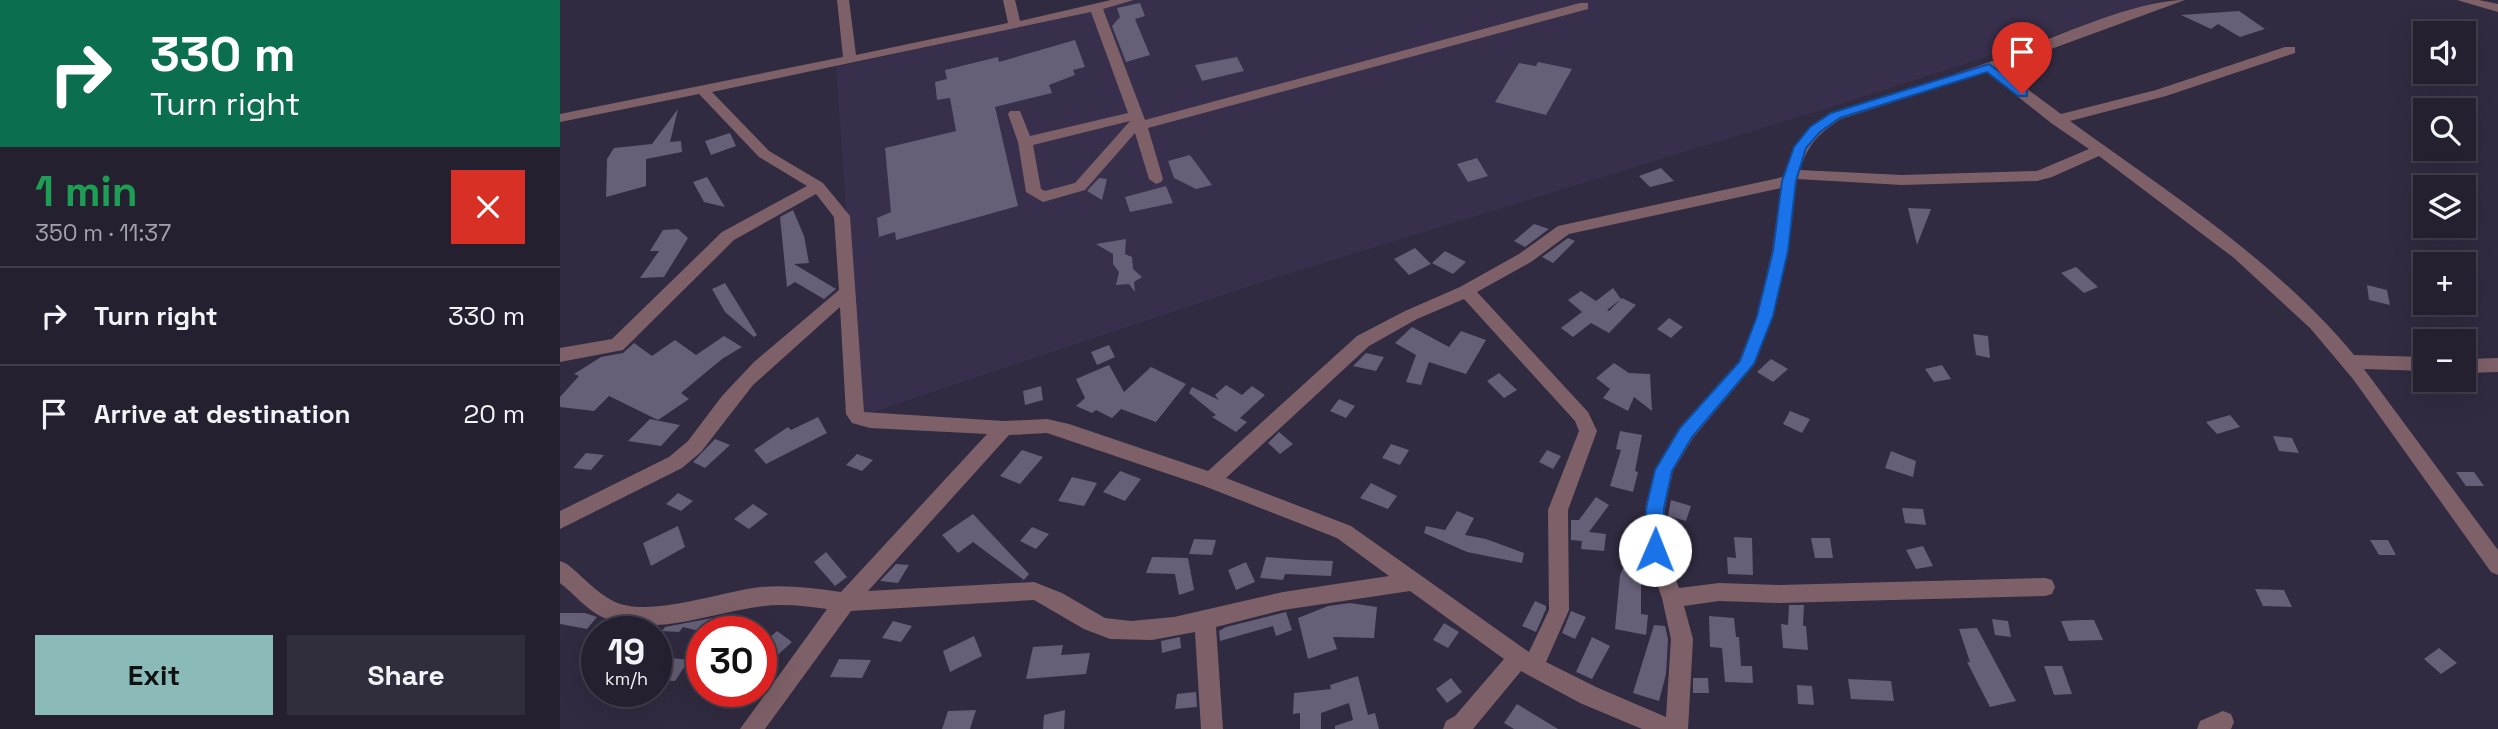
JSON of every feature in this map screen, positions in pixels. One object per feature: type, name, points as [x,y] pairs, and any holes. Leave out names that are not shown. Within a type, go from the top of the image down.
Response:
[{"type":"street","points":[[843,0],[850,60]]},
{"type":"street","points":[[1009,0],[1015,26]]},
{"type":"street","points":[[560,118],[1015,26],[1128,0]]},
{"type":"street","points":[[1677,729],[1682,639],[1672,598],[1655,550],[1655,508],[1664,470],[1686,433],[1746,364],[1765,316],[1777,264],[1790,177],[1800,147],[1815,130],[1836,116],[1989,67],[2124,17],[2179,0]]},
{"type":"street","points":[[2463,0],[2498,8]]},
{"type":"street","points":[[1024,142],[1138,120],[1584,6]]},
{"type":"street","points":[[1096,8],[1138,120],[1156,179]]},
{"type":"street","points":[[2056,120],[2173,90],[2290,50]]},
{"type":"street","points":[[1989,67],[2243,258],[2315,323],[2350,362],[2498,566]]},
{"type":"street","points":[[702,89],[764,154],[818,186],[842,216],[855,414],[859,418],[870,421],[1004,428],[1048,426],[1211,480],[1344,532],[1526,662],[1588,695],[1669,729]]},
{"type":"street","points":[[1015,114],[1024,142],[1034,192],[1043,197],[1080,187],[1138,120]]},
{"type":"street","points":[[1211,480],[1363,341],[1398,321],[1466,292],[1525,258],[1564,230],[1790,177],[1902,180],[2037,176],[2101,149]]},
{"type":"street","points":[[560,355],[617,345],[728,236],[818,186]]},
{"type":"street","points":[[1454,729],[1526,662],[1559,610],[1558,510],[1588,432],[1582,417],[1466,292]]},
{"type":"street","points":[[560,521],[590,502],[657,473],[688,453],[735,393],[811,320],[846,293]]},
{"type":"street","points":[[2350,362],[2413,364]]},
{"type":"street","points":[[2476,366],[2498,365]]},
{"type":"street","points":[[751,729],[845,602],[1004,428]]},
{"type":"street","points":[[560,570],[606,609],[628,615],[657,616],[759,597],[794,595],[845,602],[1034,591],[1050,595],[1106,628],[1124,631],[1157,629],[1282,601],[1416,581]]},
{"type":"street","points":[[1672,598],[1719,592],[1779,594],[2045,587]]},
{"type":"street","points":[[1205,618],[1212,729]]},
{"type":"shaded area","points":[[1140,0],[2161,0],[1841,104],[1268,280],[861,416],[836,67]]},
{"type":"building","points":[[1140,3],[1145,16],[1135,19],[1150,55],[1126,62],[1112,26],[1120,17],[1117,8]]},
{"type":"building","points":[[2239,11],[2265,29],[2240,37],[2218,24],[2211,29],[2181,15]]},
{"type":"building","points":[[1075,40],[1085,67],[1073,70],[1075,75],[1049,85],[1052,93],[995,107],[1018,206],[896,240],[895,232],[879,237],[877,218],[891,212],[885,148],[956,131],[950,98],[937,100],[935,82],[947,79],[945,70],[998,57],[999,62]]},
{"type":"building","points":[[1237,57],[1244,71],[1202,81],[1195,65]]},
{"type":"building","points":[[1538,62],[1572,69],[1546,115],[1495,102],[1519,63],[1536,66]]},
{"type":"building","points":[[678,109],[670,142],[681,141],[682,152],[646,159],[646,186],[606,197],[607,159],[614,148],[652,144]]},
{"type":"building","points":[[730,133],[736,146],[711,155],[705,141]]},
{"type":"building","points":[[1190,155],[1212,185],[1196,189],[1174,178],[1168,161]]},
{"type":"building","points":[[1477,158],[1488,176],[1468,182],[1457,164]]},
{"type":"building","points":[[1661,168],[1674,181],[1650,187],[1639,176]]},
{"type":"building","points":[[707,177],[725,207],[704,202],[693,182]]},
{"type":"building","points":[[1099,178],[1107,179],[1102,200],[1087,191]]},
{"type":"building","points":[[1166,186],[1173,203],[1130,212],[1125,197]]},
{"type":"building","points":[[1908,208],[1931,209],[1917,245]]},
{"type":"building","points":[[793,210],[804,236],[809,263],[794,264],[836,289],[824,299],[795,282],[787,287],[780,217]]},
{"type":"building","points":[[1534,224],[1549,229],[1525,247],[1514,241]]},
{"type":"building","points":[[678,229],[688,238],[664,277],[640,278],[659,251],[650,251],[663,230]]},
{"type":"building","points":[[1568,238],[1575,241],[1553,263],[1542,257]]},
{"type":"building","points":[[1126,239],[1125,254],[1132,257],[1133,269],[1142,277],[1134,282],[1135,292],[1129,284],[1116,285],[1119,272],[1113,264],[1113,254],[1096,244]]},
{"type":"building","points":[[1415,248],[1431,264],[1409,275],[1394,259]]},
{"type":"building","points":[[1445,251],[1466,262],[1453,274],[1432,263]]},
{"type":"building","points":[[2076,267],[2098,287],[2084,293],[2061,273]]},
{"type":"building","points":[[725,283],[757,335],[754,337],[725,312],[712,289]]},
{"type":"building","points":[[2367,285],[2387,290],[2390,305],[2369,300]]},
{"type":"building","points":[[1613,288],[1621,299],[1636,305],[1609,333],[1591,323],[1573,337],[1561,328],[1582,312],[1568,300],[1581,291],[1596,301]]},
{"type":"building","points":[[1669,318],[1683,327],[1671,338],[1657,329]]},
{"type":"building","points":[[1412,327],[1449,347],[1461,331],[1486,340],[1466,374],[1429,362],[1421,385],[1406,382],[1416,355],[1395,343]]},
{"type":"building","points":[[1973,334],[1988,336],[1990,358],[1976,355]]},
{"type":"building","points":[[724,336],[742,347],[722,359],[681,393],[689,399],[658,420],[609,396],[594,411],[560,407],[560,397],[579,376],[574,374],[601,357],[623,353],[634,343],[652,356],[675,340],[696,355]]},
{"type":"building","points":[[1109,345],[1115,357],[1097,365],[1091,352]]},
{"type":"building","points":[[1366,353],[1384,357],[1376,371],[1353,366]]},
{"type":"building","points":[[1771,359],[1788,369],[1773,382],[1757,372]]},
{"type":"building","points":[[1614,363],[1629,373],[1650,374],[1652,411],[1634,397],[1628,411],[1603,398],[1610,389],[1596,378]]},
{"type":"building","points":[[1109,365],[1124,392],[1151,367],[1186,384],[1156,422],[1121,409],[1112,418],[1096,410],[1092,413],[1076,406],[1085,398],[1076,379]]},
{"type":"building","points":[[1942,365],[1951,379],[1934,382],[1925,369]]},
{"type":"building","points":[[1499,373],[1517,390],[1504,398],[1487,381]]},
{"type":"building","points":[[1226,385],[1242,395],[1252,386],[1265,395],[1240,418],[1247,422],[1236,432],[1212,417],[1216,415],[1189,393],[1192,387],[1219,400],[1215,395]]},
{"type":"building","points":[[1041,386],[1043,400],[1025,405],[1023,391]]},
{"type":"building","points":[[1339,399],[1355,406],[1346,418],[1330,411]]},
{"type":"building","points":[[1790,411],[1810,419],[1802,433],[1783,424]]},
{"type":"building","points":[[2230,415],[2240,427],[2217,434],[2206,422]]},
{"type":"building","points":[[818,417],[827,433],[766,464],[754,450],[788,427],[791,430]]},
{"type":"building","points":[[650,419],[680,425],[661,446],[628,441]]},
{"type":"building","points":[[1620,431],[1642,435],[1633,492],[1610,486],[1621,450],[1616,449]]},
{"type":"building","points":[[1279,432],[1293,444],[1280,454],[1268,443]]},
{"type":"building","points":[[2273,436],[2292,438],[2299,453],[2279,451]]},
{"type":"building","points":[[715,439],[730,445],[705,468],[693,462]]},
{"type":"building","points":[[1391,444],[1409,450],[1400,465],[1382,458]]},
{"type":"building","points":[[1022,450],[1043,457],[1020,484],[1000,476]]},
{"type":"building","points":[[1547,450],[1561,456],[1553,469],[1539,462]]},
{"type":"building","points":[[1891,451],[1916,461],[1913,477],[1885,468]]},
{"type":"building","points":[[586,453],[604,455],[591,470],[573,468]]},
{"type":"building","points":[[857,454],[873,460],[862,471],[846,465]]},
{"type":"building","points":[[1120,471],[1141,479],[1125,501],[1103,492]]},
{"type":"building","points":[[2456,472],[2474,472],[2484,486],[2466,486]]},
{"type":"building","points":[[1072,477],[1097,483],[1084,506],[1058,501]]},
{"type":"building","points":[[1371,483],[1397,496],[1388,509],[1360,498]]},
{"type":"building","points":[[678,493],[693,501],[681,511],[666,504]]},
{"type":"building","points":[[1596,497],[1609,505],[1589,532],[1606,534],[1604,551],[1581,549],[1582,541],[1571,540],[1571,520],[1579,520]]},
{"type":"building","points":[[1671,500],[1691,506],[1686,521],[1668,516]]},
{"type":"building","points":[[753,504],[768,514],[749,529],[734,519]]},
{"type":"building","points":[[1902,508],[1923,509],[1926,525],[1905,523]]},
{"type":"building","points":[[1457,511],[1474,518],[1465,535],[1486,539],[1524,553],[1522,563],[1467,552],[1424,533],[1426,526],[1445,530]]},
{"type":"building","points":[[973,514],[1029,574],[1024,580],[973,542],[958,553],[942,535]]},
{"type":"building","points":[[678,526],[685,547],[651,566],[643,543]]},
{"type":"building","points":[[1032,527],[1049,534],[1036,549],[1020,541]]},
{"type":"building","points":[[1734,537],[1752,538],[1753,575],[1728,574],[1727,557],[1736,558]]},
{"type":"building","points":[[1811,538],[1830,538],[1833,558],[1815,558]]},
{"type":"building","points":[[1194,539],[1216,540],[1212,555],[1189,554]]},
{"type":"building","points":[[2370,540],[2388,540],[2396,555],[2379,555]]},
{"type":"building","points":[[1923,546],[1933,566],[1916,569],[1906,550]]},
{"type":"building","points":[[826,552],[847,577],[835,586],[814,562]]},
{"type":"building","points":[[1629,556],[1641,556],[1641,614],[1648,615],[1646,635],[1615,629],[1620,575]]},
{"type":"building","points":[[1152,557],[1188,558],[1194,590],[1179,595],[1175,574],[1146,573]]},
{"type":"building","points":[[1266,557],[1333,561],[1331,576],[1285,574],[1283,580],[1260,578]]},
{"type":"building","points":[[1246,562],[1255,582],[1236,590],[1228,570]]},
{"type":"building","points":[[896,564],[909,565],[898,583],[880,581]]},
{"type":"building","points":[[2255,589],[2284,590],[2292,607],[2263,606]]},
{"type":"building","points":[[1535,601],[1546,606],[1536,632],[1522,626]]},
{"type":"building","points":[[1350,603],[1377,607],[1374,638],[1333,637],[1337,649],[1308,659],[1298,618],[1328,606]]},
{"type":"building","points":[[1789,605],[1804,605],[1803,626],[1806,626],[1808,650],[1783,648],[1781,624],[1788,625]]},
{"type":"building","points":[[1571,611],[1586,617],[1575,639],[1562,633]]},
{"type":"building","points":[[1286,612],[1292,630],[1276,636],[1273,626],[1220,641],[1219,631],[1226,627]]},
{"type":"building","points":[[560,613],[585,613],[594,616],[581,616],[581,628],[560,624]]},
{"type":"building","points":[[1709,616],[1734,618],[1736,637],[1739,637],[1741,666],[1752,666],[1753,683],[1725,682],[1722,648],[1710,647]]},
{"type":"building","points":[[1992,619],[2008,621],[2011,637],[1995,635]]},
{"type":"building","points":[[2094,620],[2103,640],[2069,641],[2061,621]]},
{"type":"building","points":[[893,621],[912,626],[901,642],[882,638]]},
{"type":"building","points":[[686,623],[686,628],[683,627],[679,632],[672,632],[672,626]]},
{"type":"building","points":[[1444,623],[1459,632],[1448,648],[1433,640]]},
{"type":"building","points":[[1654,625],[1665,626],[1668,639],[1666,674],[1659,701],[1633,693]]},
{"type":"building","points":[[1977,628],[2016,701],[1990,707],[1967,662],[1970,662],[1959,629]]},
{"type":"building","points":[[777,631],[792,642],[777,656]]},
{"type":"building","points":[[974,636],[982,656],[950,672],[943,651]]},
{"type":"building","points":[[1180,637],[1181,648],[1162,653],[1161,641]]},
{"type":"building","points":[[1592,637],[1610,646],[1592,679],[1576,672]]},
{"type":"building","points":[[1063,645],[1061,655],[1090,653],[1086,674],[1026,679],[1033,647]]},
{"type":"building","points":[[2439,648],[2457,663],[2441,674],[2424,659]]},
{"type":"building","points":[[672,658],[686,660],[686,664],[675,681],[672,681]]},
{"type":"building","points":[[839,659],[871,660],[862,678],[830,677]]},
{"type":"building","points":[[2044,666],[2062,666],[2072,694],[2054,695]]},
{"type":"building","points":[[1358,676],[1368,715],[1375,713],[1379,729],[1335,729],[1335,726],[1353,720],[1349,703],[1321,713],[1321,729],[1300,729],[1300,713],[1293,714],[1294,693],[1331,689],[1330,685]]},
{"type":"building","points":[[1451,678],[1462,692],[1447,703],[1436,689]]},
{"type":"building","points":[[1693,678],[1708,678],[1709,693],[1693,693]]},
{"type":"building","points":[[1848,679],[1891,681],[1894,701],[1851,699]]},
{"type":"building","points":[[1797,685],[1812,686],[1814,705],[1798,704]]},
{"type":"building","points":[[1196,692],[1197,707],[1175,709],[1177,694]]},
{"type":"building","points":[[1517,704],[1558,729],[1514,729],[1504,723]]},
{"type":"building","points":[[976,710],[970,729],[942,729],[948,711]]},
{"type":"building","points":[[1065,710],[1064,729],[1043,729],[1044,715]]},
{"type":"route","points":[[1655,550],[1655,508],[1664,470],[1686,433],[1746,364],[1765,316],[1780,251],[1789,181],[1800,147],[1815,130],[1836,116],[1989,67],[2022,94]]}]
